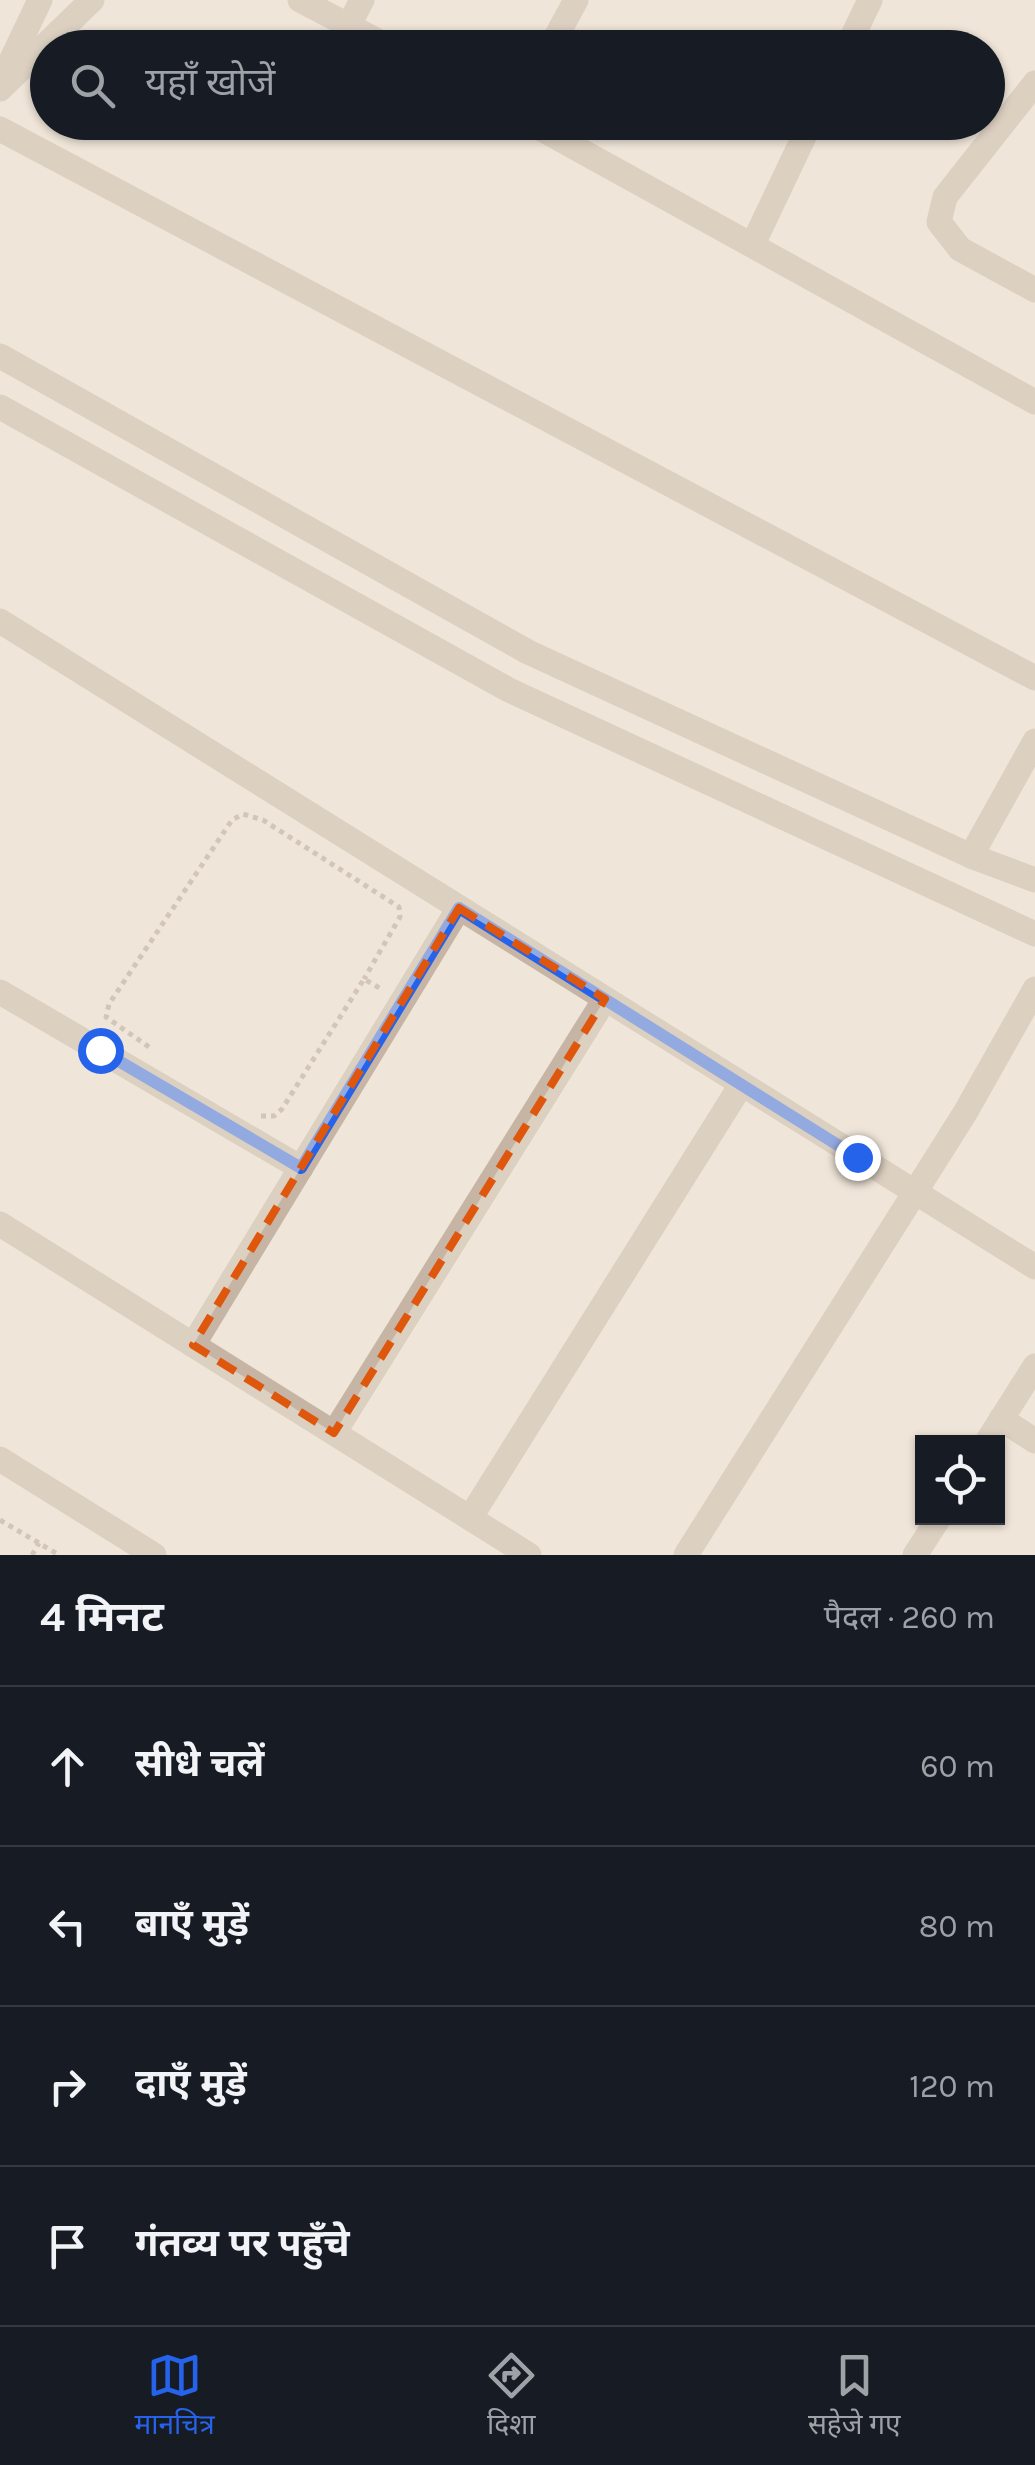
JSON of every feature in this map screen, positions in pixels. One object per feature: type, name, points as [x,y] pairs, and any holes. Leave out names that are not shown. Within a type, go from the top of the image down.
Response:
[{"type":"street","points":[[0,86],[40,0]]},
{"type":"street","points":[[60,30],[92,0]]},
{"type":"street","points":[[300,0],[358,30]]},
{"type":"street","points":[[349,25],[362,0]]},
{"type":"street","points":[[560,30],[576,0]]},
{"type":"street","points":[[856,30],[870,0]]},
{"type":"street","points":[[0,86],[30,58]]},
{"type":"street","points":[[1005,120],[1035,82]]},
{"type":"street","points":[[0,129],[1035,678]]},
{"type":"street","points":[[562,140],[1035,402]]},
{"type":"street","points":[[753,244],[802,140]]},
{"type":"street","points":[[989,140],[944,196],[939,222],[960,249],[1035,290]]},
{"type":"street","points":[[0,356],[528,652],[971,856],[1024,876],[992,914]]},
{"type":"street","points":[[0,407],[509,690],[1035,934]]},
{"type":"street","points":[[0,621],[1035,1267]]},
{"type":"street","points":[[971,856],[1035,741]]},
{"type":"street","points":[[193,1345],[459,908]]},
{"type":"street","points":[[686,1555],[965,1113],[1035,988]]},
{"type":"street","points":[[0,992],[301,1168]]},
{"type":"street","points":[[334,1433],[605,999]]},
{"type":"street","points":[[470,1518],[741,1084]]},
{"type":"street","points":[[0,1224],[529,1555]]},
{"type":"street","points":[[991,1435],[1035,1366]]},
{"type":"street","points":[[1001,1420],[1035,1441]]},
{"type":"street","points":[[0,1459],[154,1555]]},
{"type":"street","points":[[915,1555],[934,1525]]},
{"type":"path","points":[[164,1056],[114,1026],[106,1017],[108,1004],[232,820],[243,814],[263,820],[400,906],[400,916],[282,1109],[274,1116],[262,1116],[246,1106]]},
{"type":"path","points":[[364,979],[402,1002]]},
{"type":"path","points":[[0,1520],[59,1555]]},
{"type":"path","points":[[32,1555],[39,1543]]},
{"type":"highlighted area","points":[[459,908],[605,999],[334,1433],[193,1345]]},
{"type":"route","points":[[100,1050],[301,1168],[459,908],[857,1157]]}]
